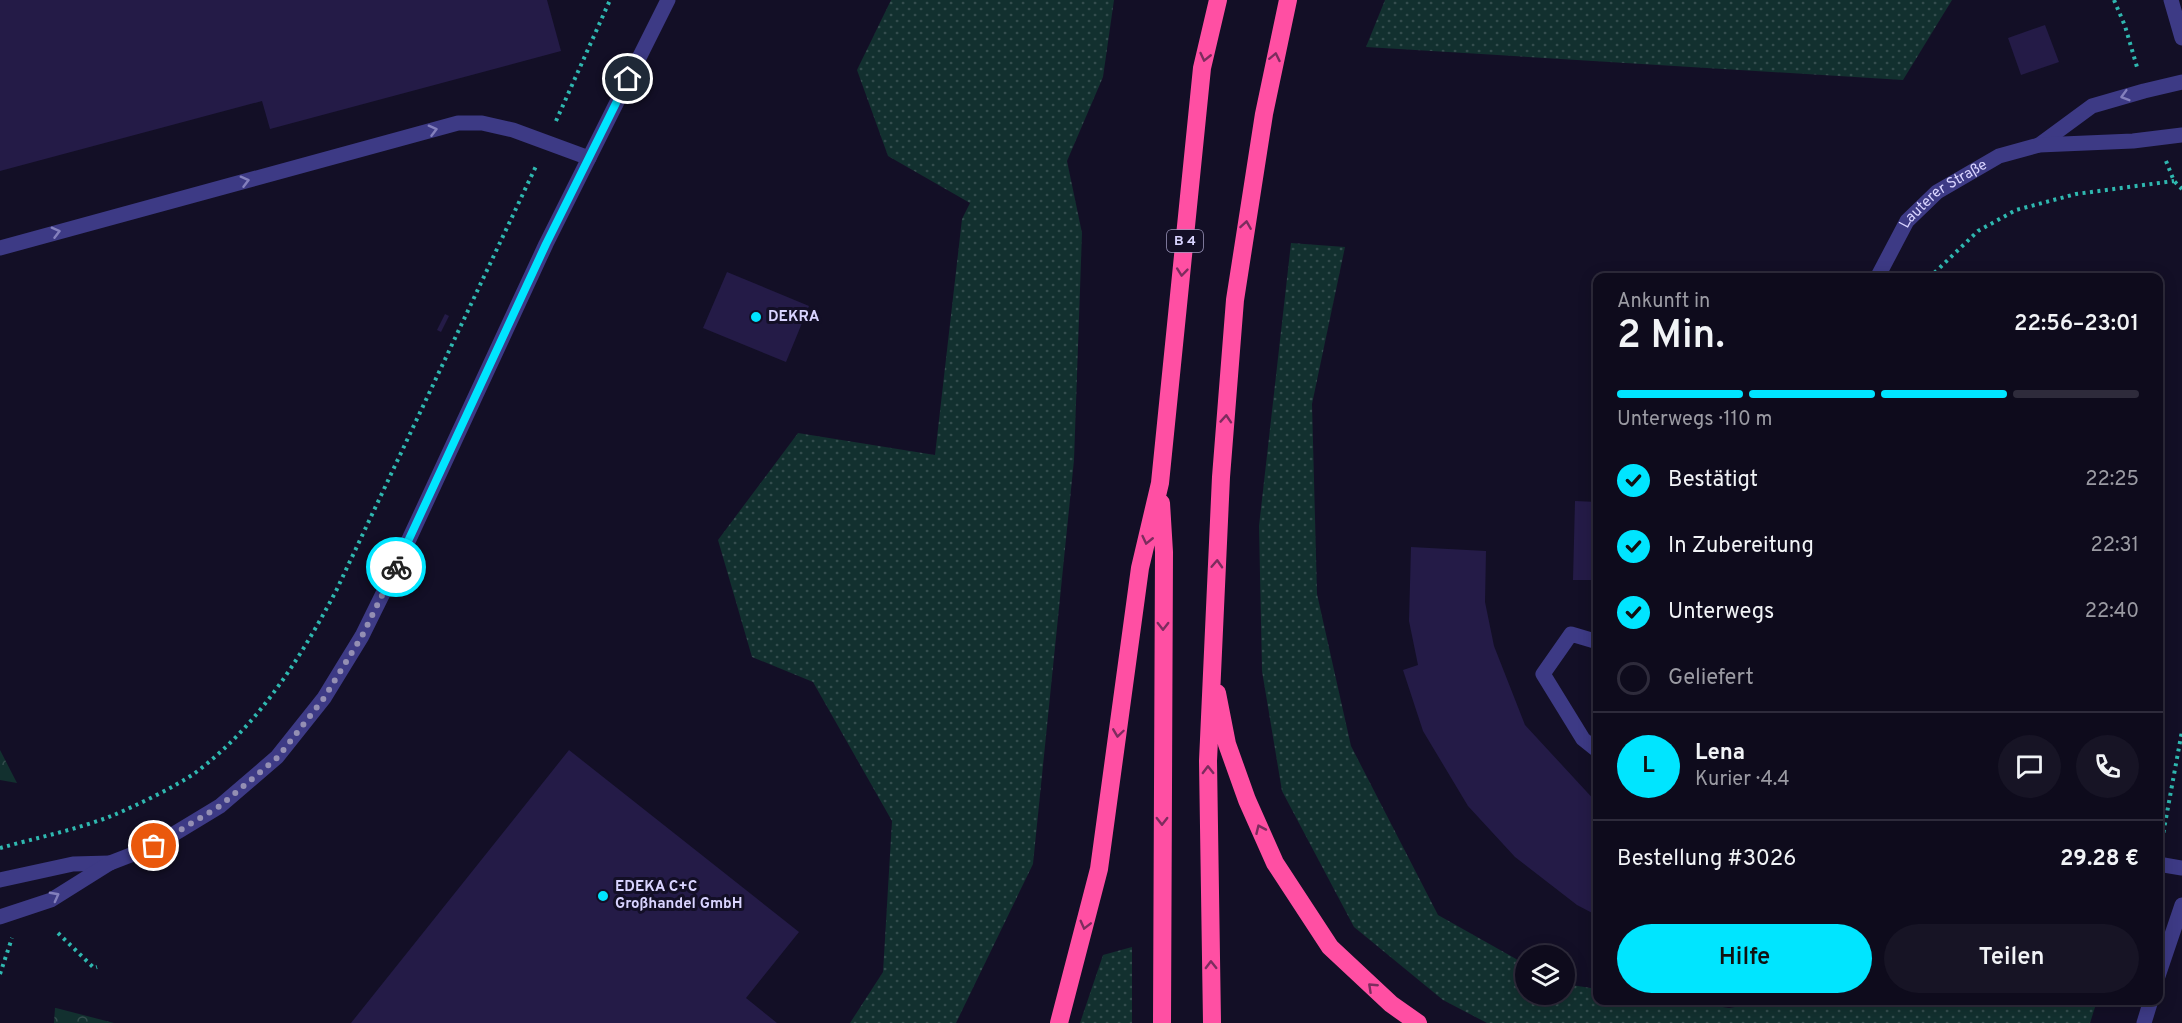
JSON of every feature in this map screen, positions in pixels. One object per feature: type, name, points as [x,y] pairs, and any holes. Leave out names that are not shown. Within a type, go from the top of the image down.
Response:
[{"type":"highway","name":"B 4","points":[[1160,483],[1202,68],[1218,0]]},
{"type":"highway","points":[[1212,1023],[1208,761],[1221,477],[1235,300],[1264,114],[1288,0]]},
{"type":"highway","points":[[1059,1023],[1099,869],[1140,568],[1160,483]]},
{"type":"highway","points":[[1160,483],[1164,552],[1162,1023]]},
{"type":"highway","points":[[1211,664],[1227,744],[1247,800],[1275,863],[1330,947],[1391,1004],[1418,1023]]},
{"type":"street","points":[[0,917],[51,900],[110,863],[154,846],[220,806],[278,757],[324,698],[362,636],[398,563],[514,312],[668,0]]},
{"type":"street","points":[[2170,0],[2182,38]]},
{"type":"street","name":"Lauterer Straße","points":[[2040,145],[2092,106],[2182,82]]},
{"type":"street","points":[[0,248],[458,123],[482,123],[513,130],[589,158]]},
{"type":"street","name":"Lauterer Straße","points":[[1880,273],[1907,221],[1937,192],[1999,156],[2040,145],[2133,141],[2182,135]]},
{"type":"street","points":[[1593,641],[1571,634],[1543,674],[1583,738],[1593,747]]},
{"type":"street","points":[[0,879],[73,864],[110,863]]},
{"type":"street","points":[[2163,865],[2182,868]]},
{"type":"street","points":[[2163,961],[2182,905]]},
{"type":"street","points":[[2144,1023],[2149,1005]]},
{"type":"path","points":[[0,848],[112,816],[194,773],[231,741],[268,702],[307,645],[336,591],[547,142],[610,0]]},
{"type":"path","points":[[1934,273],[1978,231],[2016,210],[2076,194],[2174,182]]},
{"type":"path","points":[[2163,835],[2182,731]]},
{"type":"path","points":[[58,933],[94,968],[97,967]]},
{"type":"green space","points":[[891,0],[1114,0],[1103,77],[1067,161],[1082,233],[1074,460],[1033,864],[956,1023],[850,1023],[883,972],[892,821],[813,682],[752,657],[718,540],[798,433],[935,455],[962,219],[970,203],[888,156],[857,70]]},
{"type":"green space","points":[[1385,0],[1952,0],[1903,80],[1366,47]]},
{"type":"green space","points":[[1291,243],[1345,247],[1312,404],[1317,594],[1351,746],[1438,915],[1515,958],[1515,1005],[1575,1005],[1575,986],[1593,988],[1593,1005],[1710,1005],[1729,1008],[1746,1005],[2096,1005],[2090,1023],[1487,1023],[1443,1000],[1354,927],[1282,791],[1262,671],[1259,526]]},
{"type":"green space","points":[[0,750],[17,783],[0,780]]},
{"type":"green space","points":[[1132,947],[1132,1023],[1080,1023],[1103,955]]},
{"type":"green space","points":[[56,1008],[114,1023],[54,1023]]},
{"type":"building","points":[[0,0],[547,0],[561,51],[270,129],[262,101],[0,171]]},
{"type":"building","points":[[2045,25],[2059,62],[2021,75],[2008,38]]},
{"type":"building","name":"DEKRA","points":[[727,272],[809,306],[786,362],[703,328]]},
{"type":"building","points":[[445,314],[449,316],[441,332],[437,330]]},
{"type":"building","points":[[1575,501],[1593,502],[1593,580],[1573,580]]},
{"type":"building","points":[[1411,547],[1486,551],[1485,602],[1494,646],[1525,725],[1593,799],[1593,913],[1577,905],[1515,857],[1468,806],[1423,731],[1403,670],[1418,665],[1409,621]]},
{"type":"building","name":"EDEKA C+C Großhandel GmbH","points":[[569,750],[799,932],[746,998],[777,1023],[351,1023]]},
{"type":"way so far","points":[[154,846],[220,806],[278,757],[324,698],[362,636],[396,567]]},
{"type":"place","name":"DEKRA","points":[[756,317]]},
{"type":"place","name":"EDEKA C+C Großhandel GmbH","points":[[603,896]]},
{"type":"route","points":[[396,567],[546,244],[628,79]]}]
